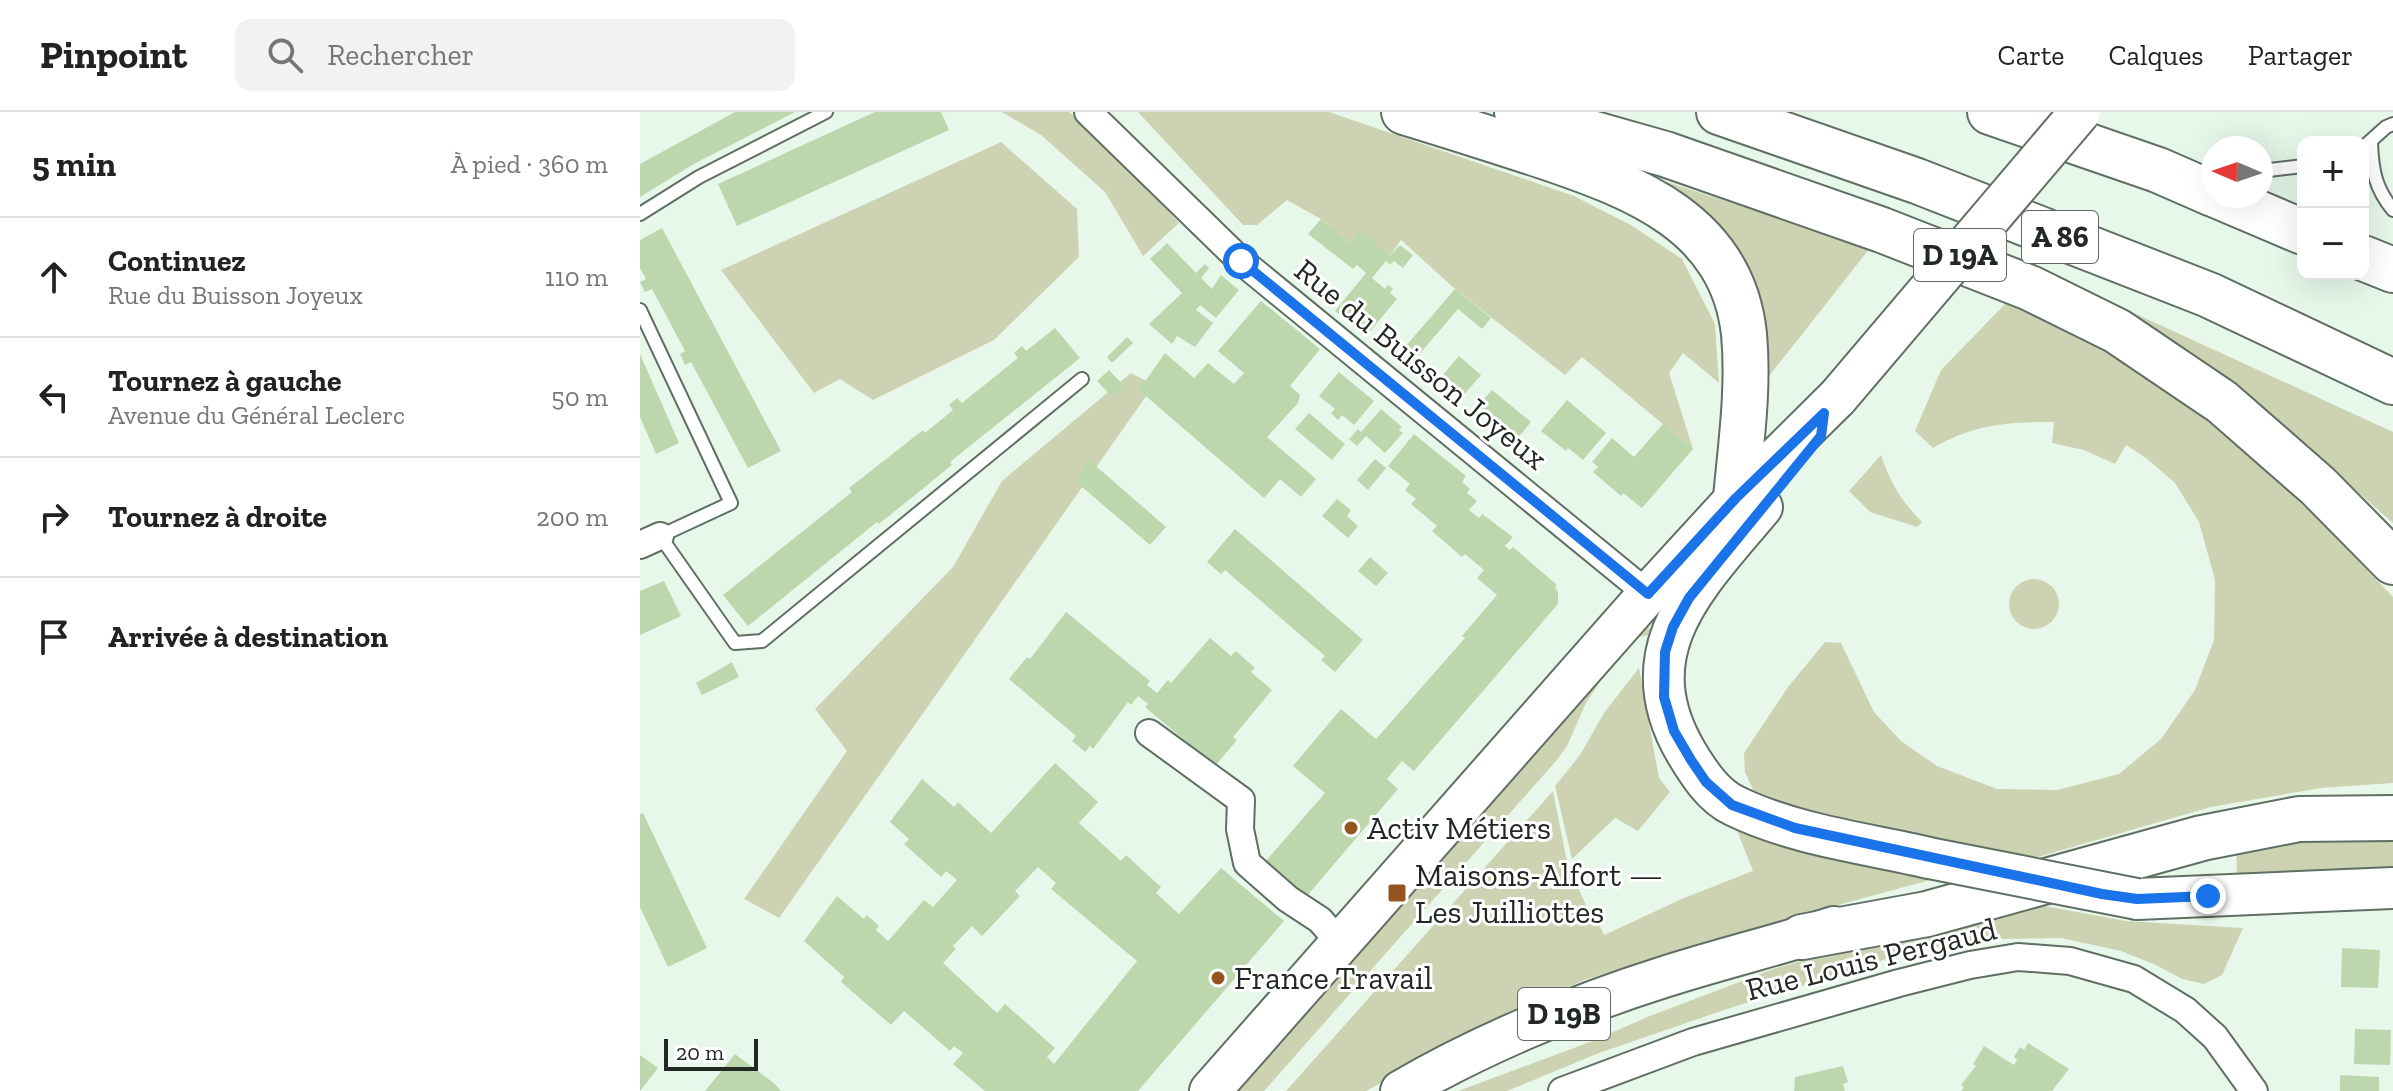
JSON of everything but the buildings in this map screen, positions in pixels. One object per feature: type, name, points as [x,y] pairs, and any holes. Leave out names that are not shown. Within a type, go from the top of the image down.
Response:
[{"type":"highway","points":[[1404,112],[1585,170],[1639,193],[1677,216],[1696,233],[1720,262],[1733,291],[1744,332],[1743,434],[1736,498]]},
{"type":"highway","points":[[1517,112],[1665,154],[1882,230],[2030,288],[2105,325],[2222,402],[2318,486],[2393,562]]},
{"type":"highway","name":"A 86","points":[[1719,112],[1917,181],[2209,295],[2393,382]]},
{"type":"highway","points":[[1990,112],[2197,183],[2297,229]]},
{"type":"highway","points":[[2369,260],[2393,270]]},
{"type":"highway","points":[[1802,937],[1927,914],[2202,838],[2299,819],[2393,818]]},
{"type":"main road","name":"D 19A","points":[[1210,1091],[1648,594],[1736,498],[1831,405],[2080,112]]},
{"type":"main road","points":[[1831,405],[1821,436],[1689,598],[1665,652],[1664,697],[1674,731],[1706,782],[1732,805],[1795,828],[2137,899],[2393,888]]},
{"type":"main road","name":"D 19B","points":[[1401,1091],[1434,1071],[1582,1006],[1664,977],[1918,899],[2204,819],[2293,805],[2393,797]]},
{"type":"street","name":"Rue du Buisson Joyeux","points":[[1088,112],[1241,261],[1648,594]]},
{"type":"street","points":[[1149,733],[1241,800],[1240,829],[1247,863],[1288,899],[1320,920],[1341,944]]},
{"type":"street","name":"Rue Louis Pergaud","points":[[1562,1091],[1706,1038],[1899,983],[1970,965],[2018,957],[2070,961],[2134,979],[2185,1010],[2215,1037],[2254,1091]]},
{"type":"lane","points":[[640,214],[699,177],[826,112]]},
{"type":"lane","points":[[2369,142],[2393,124]]},
{"type":"lane","points":[[2369,153],[2380,194],[2393,210]]},
{"type":"lane","points":[[2273,170],[2297,167]]},
{"type":"lane","points":[[640,310],[731,503],[650,541],[735,643],[762,641],[1082,379]]},
{"type":"green space","points":[[1002,112],[1069,112],[1096,133],[1179,223],[1143,256],[1105,192],[1041,135]]},
{"type":"green space","points":[[1138,112],[1329,112],[1574,196],[1631,225],[1682,259],[1715,324],[1719,383],[1683,353],[1669,373],[1693,449],[1582,357],[1565,375],[1455,289],[1401,240],[1390,256],[1361,232],[1350,243],[1321,219],[1287,200],[1257,225],[1243,225]]},
{"type":"green space","points":[[1001,142],[1077,209],[1079,257],[994,340],[873,400],[840,379],[814,393],[721,270]]},
{"type":"green space","points":[[1642,174],[1870,248],[1766,380]]},
{"type":"green space","points":[[2099,297],[2393,432],[2393,523],[2273,418],[2097,305]]},
{"type":"green space","points":[[2007,302],[2109,350],[2197,410],[2298,500],[2393,597],[2393,783],[2321,788],[2211,807],[2017,863],[1795,807],[1753,790],[1745,772],[1744,753],[1788,687],[1825,642],[1841,643],[1874,712],[1901,741],[1937,766],[1997,789],[2057,790],[2119,774],[2161,739],[2195,690],[2214,640],[2215,580],[2199,522],[2175,483],[2126,445],[2115,464],[2084,450],[2052,443],[2054,422],[1977,429],[1933,448],[1915,431],[1941,370]]},
{"type":"green space","points":[[1131,373],[1154,385],[779,918],[744,899],[847,751],[815,709],[953,567],[1002,481]]},
{"type":"green space","points":[[1881,455],[1897,491],[1922,522],[1917,527],[1870,512],[1849,491]]},
{"type":"green space","points":[[2034,579],[2052,586],[2059,604],[2052,622],[2034,629],[2016,622],[2009,604],[2016,586]]},
{"type":"green space","points":[[1645,625],[1657,634],[1638,637],[1601,680],[1556,761],[1264,1091],[1234,1091]]},
{"type":"green space","points":[[1639,668],[1659,778],[1670,792],[1638,831],[1615,818],[1572,859],[1555,786],[1580,755],[1604,713]]},
{"type":"green space","points":[[1553,791],[1567,862],[1589,912],[1568,929],[1594,913],[1604,935],[1684,898],[1753,871],[1736,828],[1934,879],[1764,925],[1584,980],[1482,1026],[1366,1091],[1286,1091]]},
{"type":"green space","points":[[2278,837],[2393,840],[2393,873],[2237,879],[2236,844]]},
{"type":"green space","points":[[2022,902],[2126,921],[2243,928],[2222,975],[2204,984],[2182,979],[2121,951],[2061,938],[1991,939],[1909,952],[1727,1009],[1599,1053],[1507,1091],[1458,1091],[1776,968],[1973,914],[1981,923]]},
{"type":"place","name":"Activ Métiers","points":[[1351,828]]},
{"type":"place","name":"Maisons-Alfort — Les Juilliottes","points":[[1397,893]]},
{"type":"place","name":"France Travail","points":[[1218,978]]},
{"type":"route","points":[[1241,261],[1648,594],[1736,498],[1824,413],[1821,436],[1689,598],[1668,639],[1664,697],[1674,731],[1706,782],[1732,805],[1795,828],[2102,894],[2137,899],[2208,896]]}]
